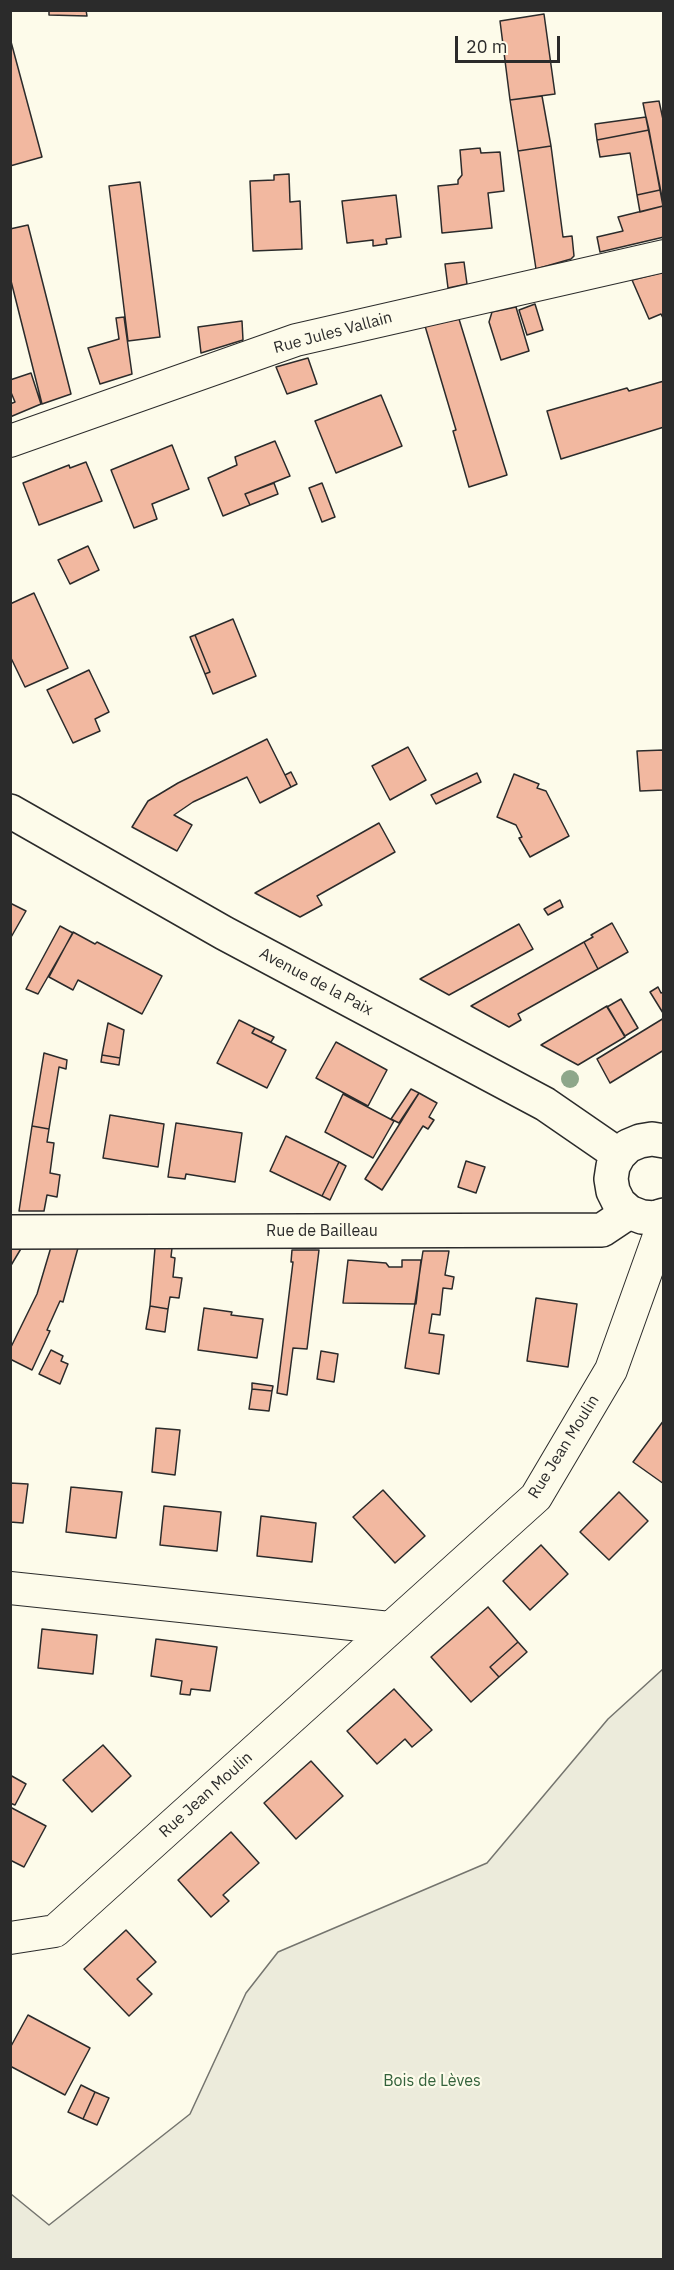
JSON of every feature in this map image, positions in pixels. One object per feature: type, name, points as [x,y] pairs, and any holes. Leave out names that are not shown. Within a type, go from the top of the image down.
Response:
[{"type":"main road","name":"Avenue de la Paix","points":[[10,811],[224,933],[545,1104],[619,1155]]},
{"type":"main road","points":[[651,1214],[619,1203],[612,1185],[613,1166],[628,1146],[652,1139],[663,1141]]},
{"type":"main road","name":"Rue de Bailleau","points":[[10,1232],[602,1230],[651,1214]]},
{"type":"street","name":"Rue Jules Vallain","points":[[10,441],[296,340],[663,256]]},
{"type":"street","name":"Rue Jean Moulin","points":[[10,1938],[55,1931],[536,1497],[611,1370],[659,1236],[651,1214]]},
{"type":"street","points":[[10,1588],[390,1628]]},
{"type":"green space","name":"Bois de Lèves","points":[[663,1669],[663,2259],[11,2259],[11,2194],[49,2225],[190,2114],[246,1993],[278,1952],[487,1863],[608,1719]]},
{"type":"building","points":[[49,10],[86,10],[87,16],[49,15]]},
{"type":"building","points":[[544,14],[555,94],[510,100],[500,21]]},
{"type":"building","points":[[10,38],[42,157],[10,166]]},
{"type":"building","points":[[542,96],[551,146],[518,151],[510,100]]},
{"type":"building","points":[[659,101],[664,124],[664,207],[643,103]]},
{"type":"building","points":[[646,117],[649,130],[597,140],[595,124]]},
{"type":"building","points":[[649,130],[660,190],[637,195],[630,153],[600,157],[597,140]]},
{"type":"building","points":[[551,146],[563,237],[572,236],[574,256],[571,259],[536,269],[518,151]]},
{"type":"building","points":[[480,148],[481,153],[500,152],[504,191],[488,193],[492,228],[442,233],[438,186],[458,184],[462,175],[460,150]]},
{"type":"building","points":[[289,174],[290,202],[300,201],[302,249],[253,251],[250,181],[274,180],[274,175]]},
{"type":"building","points":[[140,182],[160,337],[128,341],[109,186]]},
{"type":"building","points":[[660,190],[663,206],[640,212],[637,195]]},
{"type":"building","points":[[396,195],[401,237],[386,239],[387,244],[373,246],[373,240],[347,243],[342,201]]},
{"type":"building","points":[[663,206],[664,237],[600,252],[597,237],[623,231],[618,217]]},
{"type":"building","points":[[28,225],[71,394],[42,404],[10,277],[10,229]]},
{"type":"building","points":[[464,262],[467,284],[448,288],[445,264]]},
{"type":"building","points":[[664,272],[664,320],[661,314],[649,319],[632,280]]},
{"type":"building","points":[[535,304],[543,330],[527,335],[519,310]]},
{"type":"building","points":[[516,307],[529,351],[501,360],[489,322],[492,312]]},
{"type":"building","points":[[124,317],[132,374],[100,384],[88,348],[119,339],[116,318]]},
{"type":"building","points":[[459,319],[507,475],[469,487],[453,431],[456,430],[425,326]]},
{"type":"building","points":[[242,321],[243,340],[201,353],[198,327]]},
{"type":"building","points":[[308,358],[317,384],[287,394],[276,367]]},
{"type":"building","points":[[31,373],[41,404],[10,417],[10,404],[15,402],[10,390],[10,380]]},
{"type":"building","points":[[664,381],[664,427],[561,459],[547,411],[627,388],[629,391]]},
{"type":"building","points":[[381,395],[402,446],[336,473],[315,421]]},
{"type":"building","points":[[275,441],[290,476],[245,494],[250,505],[223,516],[208,478],[237,465],[235,457]]},
{"type":"building","points":[[172,445],[189,489],[152,504],[157,519],[134,528],[111,470]]},
{"type":"building","points":[[86,462],[102,501],[39,525],[23,483],[69,465],[70,468]]},
{"type":"building","points":[[274,483],[278,494],[250,505],[245,494]]},
{"type":"building","points":[[322,483],[335,517],[322,522],[309,488]]},
{"type":"building","points":[[88,546],[99,570],[70,584],[58,560]]},
{"type":"building","points":[[34,593],[68,668],[25,687],[10,656],[10,604]]},
{"type":"building","points":[[233,619],[256,676],[213,694],[205,674],[210,672],[195,635]]},
{"type":"building","points":[[195,635],[210,672],[205,674],[190,637]]},
{"type":"building","points":[[89,670],[109,712],[95,719],[100,731],[73,743],[47,690]]},
{"type":"building","points":[[267,739],[291,787],[260,803],[247,777],[193,802],[174,815],[192,825],[177,851],[132,827],[148,801],[178,783]]},
{"type":"building","points":[[408,747],[426,780],[390,800],[372,766]]},
{"type":"building","points":[[664,750],[664,790],[640,791],[637,751]]},
{"type":"building","points":[[291,772],[297,784],[291,787],[285,775]]},
{"type":"building","points":[[477,773],[481,782],[436,804],[431,795]]},
{"type":"building","points":[[514,774],[539,784],[537,788],[546,791],[569,836],[530,857],[519,838],[522,837],[516,825],[497,817]]},
{"type":"building","points":[[379,823],[395,852],[317,896],[322,905],[300,917],[255,893]]},
{"type":"building","points":[[560,900],[563,907],[548,915],[544,909]]},
{"type":"building","points":[[10,903],[26,911],[10,939]]},
{"type":"building","points":[[612,923],[628,952],[598,969],[584,942],[593,937],[591,935]]},
{"type":"building","points":[[519,924],[533,949],[449,995],[420,979]]},
{"type":"building","points":[[60,926],[73,933],[38,994],[26,989]]},
{"type":"building","points":[[73,932],[162,976],[142,1014],[78,980],[73,990],[49,977]]},
{"type":"building","points":[[584,942],[598,969],[518,1014],[521,1020],[509,1027],[471,1006]]},
{"type":"building","points":[[658,987],[661,993],[664,992],[663,1013],[650,992]]},
{"type":"building","points":[[621,999],[638,1028],[625,1036],[607,1007]]},
{"type":"building","points":[[607,1006],[625,1037],[578,1065],[541,1045]]},
{"type":"building","points":[[664,1018],[664,1050],[610,1083],[597,1059]]},
{"type":"building","points":[[239,1020],[255,1028],[252,1033],[286,1050],[267,1088],[217,1063]]},
{"type":"building","points":[[108,1023],[124,1030],[120,1058],[102,1055]]},
{"type":"building","points":[[255,1028],[274,1037],[271,1042],[252,1033]]},
{"type":"building","points":[[336,1042],[387,1070],[368,1106],[316,1078]]},
{"type":"building","points":[[44,1053],[67,1060],[66,1069],[59,1067],[49,1129],[32,1126]]},
{"type":"building","points":[[102,1055],[120,1058],[119,1065],[101,1062]]},
{"type":"building","points":[[411,1089],[419,1093],[399,1123],[391,1119]]},
{"type":"building","points":[[419,1093],[437,1103],[429,1117],[434,1120],[428,1129],[423,1126],[382,1190],[365,1179]]},
{"type":"building","points":[[343,1094],[394,1121],[373,1158],[325,1132]]},
{"type":"building","points":[[110,1115],[164,1124],[158,1167],[103,1158]]},
{"type":"building","points":[[176,1123],[242,1133],[235,1182],[186,1174],[185,1179],[168,1177]]},
{"type":"building","points":[[32,1126],[49,1129],[47,1142],[54,1143],[50,1173],[60,1175],[57,1197],[47,1195],[44,1211],[19,1211]]},
{"type":"building","points":[[286,1136],[339,1162],[322,1196],[270,1171]]},
{"type":"building","points":[[466,1161],[485,1167],[476,1193],[458,1187]]},
{"type":"building","points":[[339,1162],[346,1166],[330,1200],[322,1196]]},
{"type":"building","points":[[10,1247],[22,1247],[10,1267]]},
{"type":"building","points":[[51,1247],[78,1248],[63,1302],[60,1301],[47,1330],[50,1331],[32,1370],[10,1359],[10,1349],[37,1294]]},
{"type":"building","points":[[155,1248],[172,1248],[171,1257],[175,1258],[173,1277],[182,1278],[179,1298],[170,1297],[168,1309],[150,1306]]},
{"type":"building","points":[[292,1250],[319,1250],[307,1349],[293,1348],[287,1395],[277,1393],[293,1262],[291,1262]]},
{"type":"building","points":[[423,1251],[449,1251],[445,1275],[454,1277],[452,1289],[443,1288],[440,1315],[432,1314],[429,1333],[444,1335],[439,1374],[405,1368]]},
{"type":"building","points":[[348,1260],[386,1263],[389,1267],[402,1267],[402,1260],[421,1260],[416,1304],[343,1303]]},
{"type":"building","points":[[536,1298],[577,1304],[568,1367],[527,1361]]},
{"type":"building","points":[[150,1306],[168,1309],[165,1332],[146,1329]]},
{"type":"building","points":[[204,1308],[232,1312],[231,1315],[263,1319],[257,1358],[198,1350]]},
{"type":"building","points":[[51,1350],[63,1356],[61,1361],[68,1364],[60,1384],[39,1374]]},
{"type":"building","points":[[321,1351],[338,1354],[334,1382],[317,1379]]},
{"type":"building","points":[[252,1383],[273,1386],[272,1391],[252,1389]]},
{"type":"building","points":[[252,1389],[272,1391],[269,1411],[249,1409]]},
{"type":"building","points":[[664,1420],[664,1484],[633,1462]]},
{"type":"building","points":[[156,1428],[180,1430],[175,1475],[152,1472]]},
{"type":"building","points":[[10,1483],[28,1484],[23,1523],[10,1522]]},
{"type":"building","points":[[71,1487],[122,1492],[116,1538],[66,1532]]},
{"type":"building","points":[[383,1490],[425,1536],[395,1563],[353,1517]]},
{"type":"building","points":[[619,1492],[648,1521],[609,1560],[580,1532]]},
{"type":"building","points":[[164,1506],[221,1512],[217,1551],[160,1545]]},
{"type":"building","points":[[261,1516],[316,1523],[312,1562],[257,1556]]},
{"type":"building","points":[[541,1545],[568,1574],[530,1610],[503,1581]]},
{"type":"building","points":[[488,1607],[518,1642],[490,1667],[499,1677],[471,1702],[431,1657]]},
{"type":"building","points":[[42,1629],[97,1635],[93,1674],[38,1668]]},
{"type":"building","points":[[156,1639],[217,1647],[210,1691],[191,1689],[190,1695],[180,1694],[182,1681],[151,1676]]},
{"type":"building","points":[[518,1642],[527,1652],[499,1677],[490,1667]]},
{"type":"building","points":[[394,1689],[432,1730],[412,1747],[405,1739],[377,1764],[347,1731]]},
{"type":"building","points":[[103,1745],[131,1776],[92,1812],[63,1780]]},
{"type":"building","points":[[311,1761],[343,1796],[296,1839],[264,1803]]},
{"type":"building","points":[[10,1775],[26,1784],[15,1805],[10,1803]]},
{"type":"building","points":[[10,1807],[46,1826],[24,1867],[10,1860]]},
{"type":"building","points":[[231,1832],[259,1863],[223,1895],[229,1901],[211,1917],[178,1880]]},
{"type":"building","points":[[126,1930],[156,1962],[137,1979],[152,1994],[129,2016],[84,1969]]},
{"type":"building","points":[[28,2015],[90,2048],[65,2095],[10,2066],[10,2048]]},
{"type":"building","points":[[81,2085],[95,2092],[83,2119],[68,2112]]},
{"type":"building","points":[[95,2092],[109,2098],[97,2125],[83,2119]]}]
